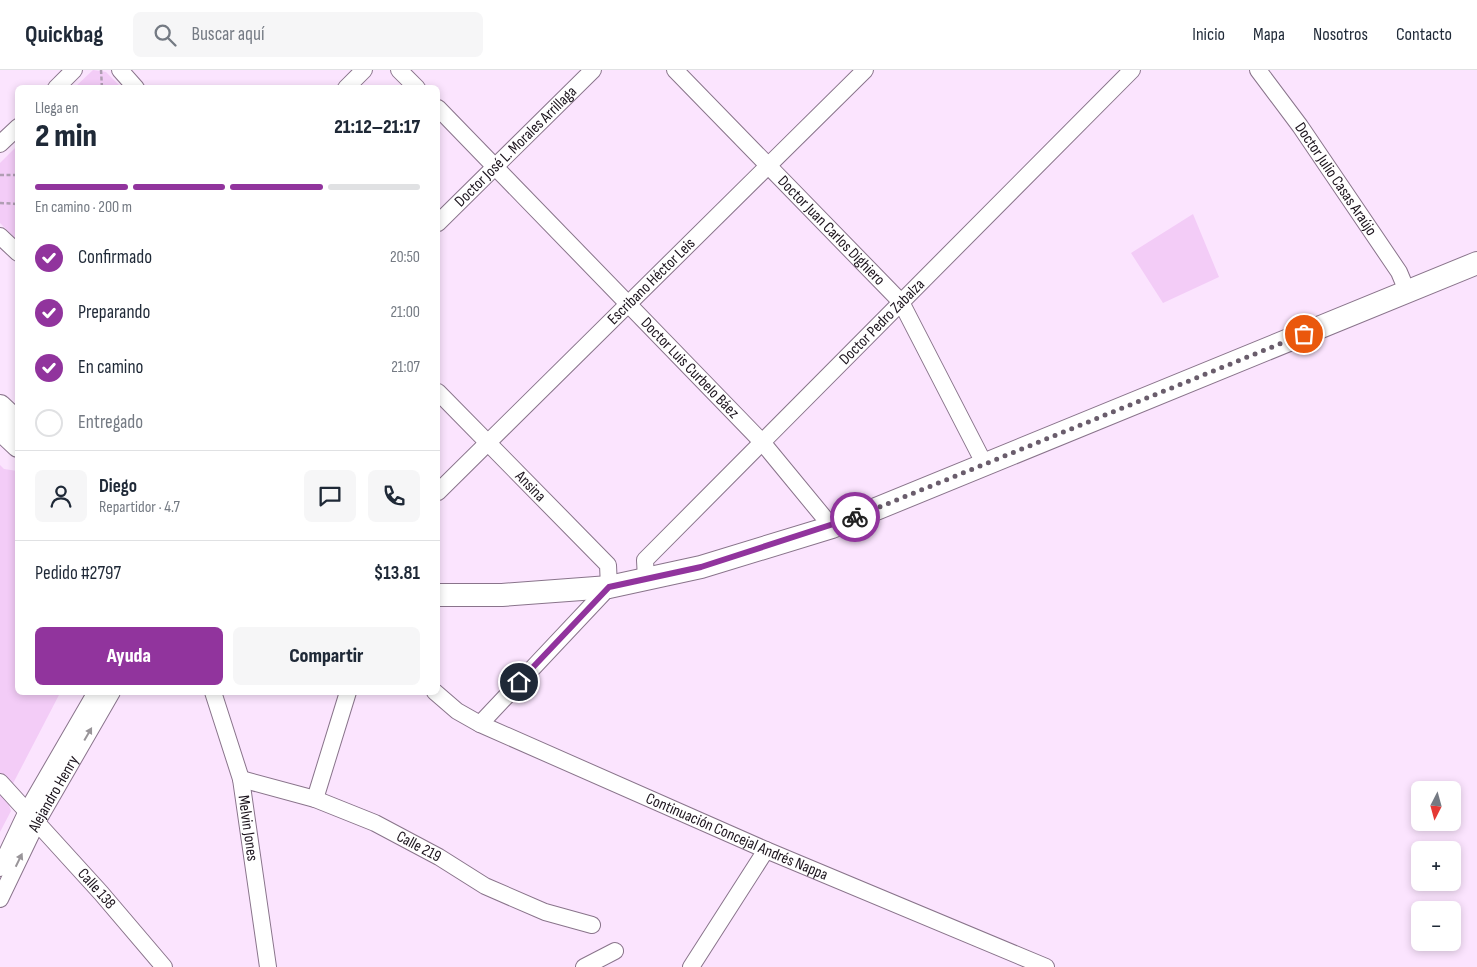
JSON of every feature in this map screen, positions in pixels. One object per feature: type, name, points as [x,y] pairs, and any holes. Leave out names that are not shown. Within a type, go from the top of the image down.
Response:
[{"type":"highway","points":[[440,595],[502,595],[609,587],[701,567],[832,527],[1477,262]]},
{"type":"highway","points":[[0,406],[10,433]]},
{"type":"street","points":[[59,85],[74,70]]},
{"type":"street","points":[[120,70],[133,85]]},
{"type":"street","points":[[349,85],[364,70]]},
{"type":"street","points":[[399,70],[413,85]]},
{"type":"street","name":"Doctor José L. Morales Arrillaga","points":[[440,221],[494,165],[593,70]]},
{"type":"street","name":"Doctor Juan Carlos Dighiero","points":[[675,70],[901,302],[984,465]]},
{"type":"street","name":"Escribano Héctor Leis","points":[[440,490],[865,70]]},
{"type":"street","name":"Doctor Pedro Zabalza","points":[[646,579],[645,560],[1132,70]]},
{"type":"street","name":"Doctor Julio Casas Araújo","points":[[1258,70],[1322,158],[1399,272],[1407,291]]},
{"type":"street","name":"Doctor Luis Curbelo Báez","points":[[440,110],[762,442],[832,527]]},
{"type":"street","points":[[0,144],[15,129]]},
{"type":"street","points":[[2,236],[15,250]]},
{"type":"street","name":"Ansina","points":[[440,394],[608,565],[609,587]]},
{"type":"street","points":[[480,724],[609,587]]},
{"type":"street","name":"Alejandro Henry","points":[[0,899],[32,816],[94,695]]},
{"type":"street","name":"Alejandro Henry","points":[[0,868],[110,695]]},
{"type":"street","name":"Melvin Jones","points":[[214,695],[242,779],[268,967]]},
{"type":"street","points":[[315,799],[347,695]]},
{"type":"street","name":"Continuación Concejal Andrés Nappa","points":[[438,695],[457,711],[480,724],[766,850],[1046,967]]},
{"type":"street","name":"Calle 219","points":[[242,779],[315,799],[375,823],[438,857],[484,886],[545,912],[592,925]]},
{"type":"street","name":"Calle 138","points":[[0,782],[164,967]]},
{"type":"street","points":[[691,967],[766,850]]},
{"type":"street","points":[[584,967],[615,951]]},
{"type":"path","points":[[101,70],[102,85]]},
{"type":"path","points":[[0,175],[15,175]]},
{"type":"path","points":[[0,203],[15,204]]},
{"type":"shaded area","points":[[93,70],[106,72],[119,85],[77,85]]},
{"type":"shaded area","points":[[15,148],[15,238],[0,223],[0,163]]},
{"type":"shaded area","points":[[1193,214],[1219,277],[1163,303],[1131,253]]},
{"type":"shaded area","points":[[0,465],[4,469],[15,471],[15,695],[59,695],[6,797],[11,811],[0,832]]},
{"type":"way so far","points":[[855,517],[1304,334]]},
{"type":"route","points":[[519,682],[609,587],[701,567],[832,527],[855,517]]}]
